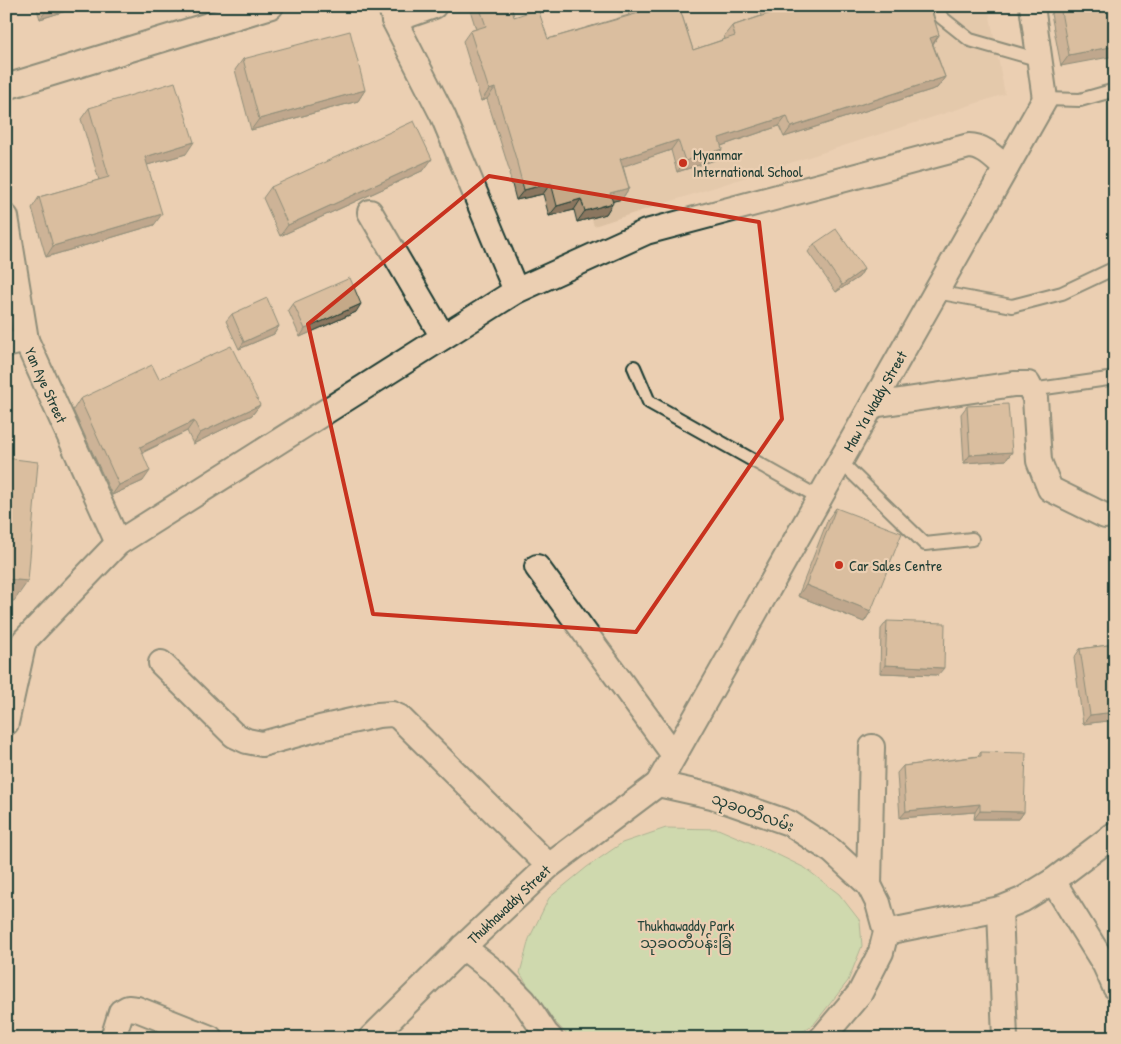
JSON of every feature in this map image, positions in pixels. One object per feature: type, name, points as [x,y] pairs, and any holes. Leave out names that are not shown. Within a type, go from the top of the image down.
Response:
[{"type":"street","points":[[6,87],[271,6]]},
{"type":"street","points":[[434,6],[392,13],[443,116],[516,291]]},
{"type":"street","points":[[1032,6],[1045,99]]},
{"type":"street","name":"Maw Ya Waddy Street","points":[[658,784],[1045,99]]},
{"type":"street","points":[[6,723],[24,641],[118,543],[516,291],[646,232],[968,146],[982,148],[1006,168]]},
{"type":"street","points":[[370,212],[443,337]]},
{"type":"street","name":"Yan Aye Street","points":[[6,217],[16,342],[118,543]]},
{"type":"street","points":[[873,405],[1014,384],[1028,384],[1035,398],[1039,461],[1050,489],[1105,516]]},
{"type":"street","points":[[537,567],[674,755]]},
{"type":"street","points":[[161,663],[234,735],[247,741],[262,744],[320,728],[378,716],[392,714],[399,717],[549,866]]},
{"type":"street","points":[[869,885],[872,747]]},
{"type":"street","name":"Thukhawaddy Street","points":[[371,1038],[463,947],[549,866],[658,784]]},
{"type":"street","name":"သုခဝတီလမ်း","points":[[658,784],[712,796],[789,823],[832,851],[869,885],[878,904],[886,932]]},
{"type":"street","points":[[822,1038],[860,993],[881,952],[886,932],[1000,909],[1022,900],[1053,881],[1115,834]]},
{"type":"street","points":[[1053,881],[1105,965],[1115,987]]},
{"type":"street","points":[[1000,909],[1005,1038]]},
{"type":"street","points":[[463,947],[494,972],[524,1001],[550,1038]]},
{"type":"street","points":[[113,1038],[121,1012],[128,1008],[137,1009],[210,1038]]},
{"type":"lane","points":[[938,6],[941,17],[970,40],[1040,60]]},
{"type":"lane","points":[[1045,99],[1080,100],[1115,90]]},
{"type":"lane","points":[[936,292],[1012,306],[1062,294],[1115,268]]},
{"type":"lane","points":[[634,367],[649,402],[820,498]]},
{"type":"lane","points":[[1032,390],[1115,378]]},
{"type":"lane","points":[[840,461],[925,544],[972,539]]},
{"type":"highlighted area","points":[[489,176],[759,222],[782,419],[636,632],[373,614],[308,324]]},
{"type":"shaded area","name":"Myanmar International School","points":[[616,6],[988,6],[1005,94],[594,226],[557,100],[638,77]]},
{"type":"green space","name":"Thukhawaddy Park သုခဝတီပန်းခြံ","points":[[666,828],[718,829],[768,850],[805,868],[839,894],[860,921],[862,946],[848,981],[814,1024],[792,1038],[570,1038],[542,1008],[520,973],[529,939],[549,898],[587,867],[622,843]]},
{"type":"building","name":"Myanmar International School","points":[[479,6],[511,6],[514,17],[538,9],[548,39],[639,13],[637,6],[679,6],[693,50],[735,36],[732,26],[771,13],[769,6],[930,6],[939,35],[930,38],[945,77],[791,127],[787,116],[719,138],[722,149],[685,161],[678,140],[620,159],[629,188],[610,193],[613,203],[585,211],[581,199],[557,206],[551,183],[524,190],[495,88],[489,90],[470,31],[486,26]]},
{"type":"building","points":[[1060,6],[1115,6],[1115,46],[1069,55]]},
{"type":"building","points":[[350,31],[365,90],[259,119],[243,59]]},
{"type":"building","points":[[175,82],[194,142],[145,157],[162,214],[53,246],[39,197],[109,177],[89,108]]},
{"type":"building","points":[[414,121],[432,159],[288,225],[271,187]]},
{"type":"building","points":[[836,229],[864,269],[842,285],[814,244]]},
{"type":"building","points":[[350,278],[361,304],[305,329],[293,303]]},
{"type":"building","points":[[267,298],[279,326],[244,342],[232,314]]},
{"type":"building","points":[[231,346],[260,405],[200,433],[194,421],[140,447],[150,471],[119,485],[80,399],[152,365],[159,379]]},
{"type":"building","points":[[1008,404],[1012,452],[970,455],[967,406]]},
{"type":"building","points":[[6,458],[38,462],[28,581],[6,579]]},
{"type":"building","points":[[836,508],[902,533],[871,611],[806,585]]},
{"type":"building","points":[[887,621],[945,623],[944,668],[885,665]]},
{"type":"building","points":[[1115,644],[1115,712],[1090,715],[1080,649]]},
{"type":"building","points":[[981,752],[1026,753],[1024,812],[980,811],[980,804],[906,811],[903,766],[981,756]]},
{"type":"place","name":"Myanmar International School","points":[[683,163]]},
{"type":"place","name":"Car Sales Centre","points":[[839,565]]}]
